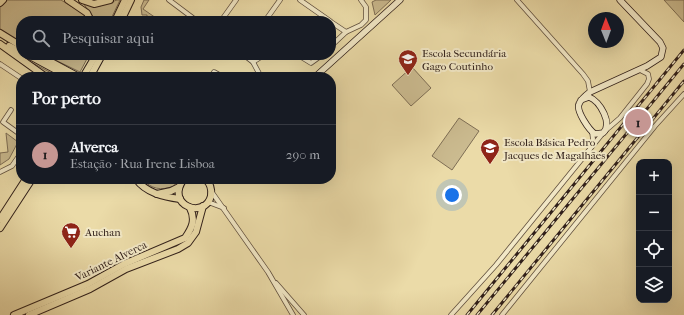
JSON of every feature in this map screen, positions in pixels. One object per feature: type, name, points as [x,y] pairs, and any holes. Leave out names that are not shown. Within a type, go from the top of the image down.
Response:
[{"type":"main road","points":[[68,0],[88,16]]},
{"type":"main road","points":[[82,0],[94,4],[110,0]]},
{"type":"main road","points":[[117,16],[125,0]]},
{"type":"main road","points":[[123,16],[131,0]]},
{"type":"main road","points":[[0,33],[16,43]]},
{"type":"main road","points":[[0,43],[16,50]]},
{"type":"main road","points":[[0,43],[16,55]]},
{"type":"main road","points":[[23,60],[39,72]]},
{"type":"main road","points":[[38,60],[63,72]]},
{"type":"main road","points":[[46,60],[64,72]]},
{"type":"main road","points":[[91,72],[92,60]]},
{"type":"main road","points":[[91,69],[94,60]]},
{"type":"main road","points":[[88,72],[98,60]]},
{"type":"main road","points":[[0,220],[23,184]]},
{"type":"main road","points":[[0,228],[29,184]]},
{"type":"main road","points":[[141,184],[157,194],[180,199],[190,208],[205,204]]},
{"type":"main road","points":[[157,194],[171,191],[179,187],[181,184]]},
{"type":"main road","points":[[208,184],[210,188]]},
{"type":"main road","points":[[179,187],[180,199]]},
{"type":"main road","name":"Variante Alverca","points":[[29,315],[90,289],[126,269],[178,249],[188,243],[196,232],[210,188]]},
{"type":"main road","name":"Variante Alverca","points":[[14,315],[88,284],[124,264],[185,238],[191,230],[193,224],[193,214],[190,208]]},
{"type":"street","points":[[169,0],[190,16]]},
{"type":"street","points":[[225,16],[236,0]]},
{"type":"street","points":[[269,16],[280,0]]},
{"type":"street","points":[[300,0],[322,16]]},
{"type":"street","points":[[336,41],[346,32],[361,25],[366,20],[367,12],[365,4],[361,0]]},
{"type":"street","points":[[336,58],[400,0]]},
{"type":"street","points":[[451,315],[496,264],[607,128],[608,122],[590,92],[588,81],[517,0]]},
{"type":"street","points":[[589,150],[593,139],[592,131],[579,110],[579,103],[590,92],[640,70],[661,57],[663,48],[660,42],[620,0]]},
{"type":"street","points":[[336,26],[346,32]]},
{"type":"street","points":[[251,60],[258,72]]},
{"type":"street","points":[[305,60],[309,63],[316,60]]},
{"type":"street","points":[[321,72],[334,60]]},
{"type":"street","points":[[0,64],[16,75]]},
{"type":"street","points":[[592,131],[597,134],[604,132],[620,118],[647,84],[649,79],[648,74],[640,70]]},
{"type":"street","points":[[502,315],[635,150],[684,94]]},
{"type":"street","points":[[582,100],[589,97],[596,102]]},
{"type":"street","points":[[11,110],[3,122],[16,131]]},
{"type":"street","points":[[0,172],[10,168],[16,160]]},
{"type":"street","points":[[211,184],[210,188],[274,282],[304,315]]},
{"type":"street","points":[[205,204],[224,208]]},
{"type":"street","points":[[274,282],[280,295],[293,315]]},
{"type":"shaded area","points":[[7,0],[61,0],[85,16],[16,16],[16,40],[0,29],[0,7]]},
{"type":"shaded area","points":[[120,0],[112,16],[92,16],[83,3],[100,6]]},
{"type":"shaded area","points":[[144,0],[149,0],[143,9],[153,16],[142,15],[141,7]]},
{"type":"shaded area","points":[[376,0],[391,0],[375,15],[372,2]]},
{"type":"shaded area","points":[[664,0],[684,0],[684,22]]},
{"type":"shaded area","points":[[26,60],[50,72],[43,72]]},
{"type":"shaded area","points":[[55,60],[86,60],[80,72]]},
{"type":"shaded area","points":[[412,67],[431,88],[411,106],[392,85]]},
{"type":"shaded area","points":[[459,118],[479,131],[452,170],[432,156]]},
{"type":"shaded area","points":[[6,133],[16,140],[16,146],[9,159],[0,165],[0,153],[8,152]]},
{"type":"shaded area","points":[[148,184],[175,184],[174,186],[160,189]]},
{"type":"railway","points":[[467,315],[684,50]]},
{"type":"railway","points":[[477,315],[684,64]]},
{"type":"railway","points":[[492,315],[684,81]]},
{"type":"place","name":"Escola Secundária Gago Coutinho","points":[[408,76]]},
{"type":"place","name":"Alverca","points":[[638,122]]},
{"type":"place","name":"Escola Básica Pedro Jacques de Magalhães","points":[[490,165]]},
{"type":"place","name":"Auchan","points":[[71,249]]}]
